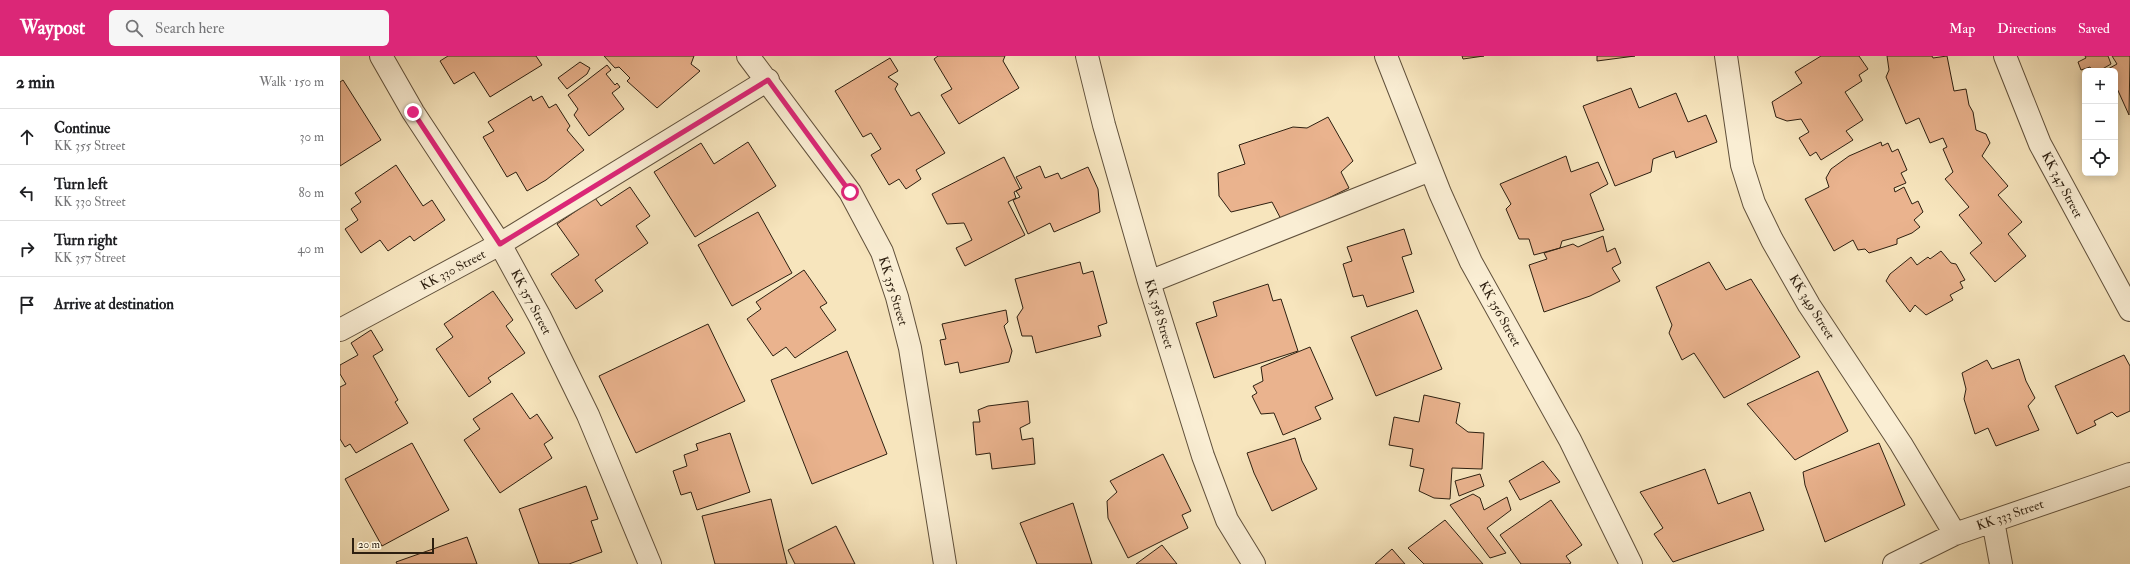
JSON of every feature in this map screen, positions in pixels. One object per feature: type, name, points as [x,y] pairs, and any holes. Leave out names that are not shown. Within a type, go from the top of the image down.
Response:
[{"type":"street","name":"KK 357 Street","points":[[381,56],[413,112],[500,244],[540,317],[588,415],[650,564]]},
{"type":"street","name":"KK 355 Street","points":[[748,56],[768,80],[850,192],[882,252],[897,297],[910,348],[945,564]]},
{"type":"street","name":"KK 358 Street","points":[[1087,56],[1104,125],[1149,282],[1205,463],[1227,520],[1254,564]]},
{"type":"street","name":"KK 356 Street","points":[[1386,56],[1430,170],[1471,262],[1570,440],[1631,564]]},
{"type":"street","name":"KK 349 Street","points":[[1726,56],[1742,165],[1754,203],[1808,305],[1901,444],[1955,534]]},
{"type":"street","name":"KK 347 Street","points":[[2004,56],[2040,144],[2130,310]]},
{"type":"street","name":"KK 330 Street","points":[[340,330],[500,244],[768,80]]},
{"type":"street","points":[[1149,282],[1430,170]]},
{"type":"street","name":"KK 333 Street","points":[[1894,564],[1955,534],[2130,474]]},
{"type":"street","points":[[1992,521],[2001,564]]},
{"type":"building","points":[[448,56],[536,56],[542,65],[490,97],[474,72],[454,84],[440,61]]},
{"type":"building","points":[[604,56],[694,56],[691,64],[700,71],[657,108],[627,81],[630,78],[619,67],[615,68]]},
{"type":"building","points":[[938,56],[1005,56],[1003,61],[1019,88],[959,124],[941,95],[952,89],[934,59]]},
{"type":"building","points":[[1462,56],[1484,56],[1463,59]]},
{"type":"building","points":[[1597,56],[1635,56],[1597,61]]},
{"type":"building","points":[[1821,56],[1859,56],[1868,69],[1859,75],[1862,81],[1845,92],[1863,120],[1846,131],[1853,140],[1821,160],[1816,152],[1810,156],[1799,138],[1809,132],[1801,119],[1787,121],[1776,117],[1772,102],[1802,83],[1795,72]]},
{"type":"building","points":[[1887,56],[1932,56],[1933,58],[1947,56],[1954,91],[1966,89],[1969,105],[1973,112],[1976,130],[1986,134],[1990,143],[1982,156],[2008,186],[1998,195],[2022,222],[2008,234],[2026,256],[1995,282],[1970,253],[1982,243],[1959,215],[1969,207],[1945,179],[1953,172],[1943,149],[1947,147],[1943,138],[1930,143],[1919,118],[1906,124],[1886,77],[1889,70]]},
{"type":"building","points":[[2085,56],[2108,56],[2111,64],[2104,68],[2090,67],[2082,68],[2081,70],[2078,62],[2086,58]]},
{"type":"building","points":[[2112,56],[2130,56],[2129,115],[2118,91],[2118,68],[2110,68],[2117,64]]},
{"type":"building","points":[[890,58],[898,71],[888,77],[898,84],[895,89],[911,116],[919,112],[945,153],[916,170],[921,179],[906,189],[899,179],[889,185],[871,155],[881,149],[871,133],[863,137],[835,91]]},
{"type":"building","points":[[580,62],[590,68],[587,74],[567,89],[558,78]]},
{"type":"building","points":[[607,65],[611,70],[606,74],[615,85],[617,83],[620,87],[612,93],[624,109],[589,136],[574,115],[578,109],[568,95]]},
{"type":"building","points":[[343,80],[381,140],[340,166],[340,82]]},
{"type":"building","points":[[1631,88],[1639,108],[1676,93],[1688,122],[1706,115],[1717,142],[1676,158],[1674,151],[1653,159],[1651,172],[1615,186],[1583,106]]},
{"type":"building","points":[[531,96],[533,101],[542,96],[549,108],[556,104],[570,126],[567,130],[584,150],[546,180],[527,191],[516,172],[507,177],[483,137],[494,131],[488,122]]},
{"type":"building","points":[[1328,117],[1353,161],[1341,172],[1349,188],[1282,221],[1272,202],[1231,212],[1219,196],[1218,173],[1245,164],[1239,145],[1293,127],[1307,128]]},
{"type":"building","points":[[748,142],[776,186],[695,237],[654,172],[701,143],[714,164]]},
{"type":"building","points":[[1881,142],[1882,146],[1888,143],[1892,152],[1898,149],[1907,170],[1901,173],[1906,183],[1894,188],[1895,192],[1904,187],[1912,204],[1918,201],[1923,212],[1914,220],[1920,227],[1912,233],[1897,239],[1897,244],[1869,253],[1865,249],[1858,250],[1853,240],[1834,251],[1805,199],[1829,187],[1826,178],[1831,169],[1849,156]]},
{"type":"building","points":[[1566,156],[1571,172],[1598,162],[1608,184],[1590,194],[1604,230],[1562,241],[1560,248],[1534,255],[1529,239],[1519,239],[1506,209],[1511,204],[1500,184]]},
{"type":"building","points":[[1004,157],[1020,189],[1014,192],[1016,198],[1008,202],[1025,235],[965,266],[956,248],[972,240],[964,223],[947,224],[932,194]]},
{"type":"building","points":[[396,165],[423,206],[432,200],[445,220],[414,241],[410,236],[388,251],[380,240],[361,253],[345,229],[358,220],[351,209],[361,202],[355,193]]},
{"type":"building","points":[[1040,166],[1045,178],[1058,173],[1061,179],[1088,167],[1098,189],[1100,212],[1054,232],[1050,223],[1028,234],[1013,200],[1020,197],[1016,191],[1022,188],[1016,177]]},
{"type":"building","points":[[630,187],[650,216],[636,226],[648,243],[595,280],[603,291],[576,309],[551,274],[579,255],[557,224],[595,198],[601,206]]},
{"type":"building","points":[[758,212],[792,273],[732,306],[698,245]]},
{"type":"building","points":[[1404,229],[1412,254],[1402,257],[1414,292],[1367,307],[1363,295],[1353,297],[1343,264],[1352,261],[1347,247]]},
{"type":"building","points":[[1603,236],[1607,252],[1615,248],[1621,263],[1612,268],[1620,281],[1590,296],[1544,312],[1529,265],[1547,259],[1544,253],[1573,244],[1578,247]]},
{"type":"building","points":[[1941,251],[1951,263],[1956,264],[1965,280],[1960,282],[1963,288],[1950,295],[1953,300],[1926,315],[1915,305],[1910,312],[1886,281],[1890,274],[1911,257],[1917,265],[1928,257],[1930,259]]},
{"type":"building","points":[[1080,262],[1083,274],[1093,271],[1107,323],[1098,326],[1101,336],[1036,353],[1032,336],[1022,336],[1017,317],[1023,308],[1015,279]]},
{"type":"building","points":[[1709,262],[1726,290],[1751,279],[1800,357],[1724,398],[1694,353],[1682,360],[1669,333],[1672,325],[1656,287]]},
{"type":"building","points":[[804,270],[827,303],[820,307],[836,330],[795,358],[786,347],[773,356],[747,319],[761,309],[756,302]]},
{"type":"building","points":[[1268,284],[1273,301],[1281,299],[1298,351],[1214,378],[1196,323],[1217,316],[1213,302]]},
{"type":"building","points":[[493,291],[513,320],[506,326],[525,353],[488,378],[491,382],[469,397],[436,349],[453,337],[444,324]]},
{"type":"building","points":[[1006,310],[1008,322],[1004,326],[1012,351],[1009,362],[960,373],[958,362],[945,365],[940,340],[946,339],[942,324]]},
{"type":"building","points":[[1417,310],[1442,369],[1376,396],[1351,337]]},
{"type":"building","points":[[708,324],[745,401],[636,453],[599,376]]},
{"type":"building","points":[[371,330],[383,350],[373,356],[398,400],[395,402],[408,423],[356,453],[350,444],[345,447],[340,439],[340,387],[346,384],[340,374],[340,365],[358,355],[351,343]]},
{"type":"building","points":[[1310,347],[1333,399],[1315,407],[1321,419],[1283,435],[1274,413],[1261,414],[1252,396],[1257,393],[1253,386],[1263,381],[1261,367]]},
{"type":"building","points":[[847,351],[887,454],[812,484],[771,380]]},
{"type":"building","points":[[2124,355],[2130,366],[2130,411],[2117,417],[2112,412],[2094,421],[2096,425],[2077,434],[2055,386]]},
{"type":"building","points":[[2019,359],[2026,381],[2035,398],[2028,406],[2039,430],[1996,446],[1988,428],[1975,434],[1964,399],[1966,389],[1962,373],[1987,360],[1992,369]]},
{"type":"building","points":[[1818,371],[1848,431],[1795,460],[1747,404]]},
{"type":"building","points":[[512,393],[530,419],[537,414],[553,438],[544,444],[552,458],[500,493],[464,440],[480,429],[473,419]]},
{"type":"building","points":[[1424,395],[1460,403],[1456,423],[1468,432],[1484,433],[1482,469],[1452,468],[1450,499],[1434,498],[1419,491],[1424,469],[1410,466],[1413,449],[1389,445],[1394,417],[1419,422]]},
{"type":"building","points":[[1028,401],[1030,423],[1020,428],[1022,440],[1033,438],[1035,464],[992,469],[990,453],[976,455],[973,422],[980,422],[978,410],[988,406]]},
{"type":"building","points":[[730,433],[750,492],[697,510],[691,492],[681,495],[673,471],[687,466],[684,455],[698,450],[696,444]]},
{"type":"building","points":[[1295,438],[1302,461],[1317,489],[1272,511],[1254,473],[1247,453]]},
{"type":"building","points":[[412,443],[449,510],[382,546],[345,479]]},
{"type":"building","points":[[1879,443],[1905,505],[1825,542],[1805,485],[1803,472]]},
{"type":"building","points":[[1163,454],[1191,511],[1182,515],[1188,528],[1128,558],[1108,518],[1107,501],[1117,492],[1110,481]]},
{"type":"building","points":[[1543,461],[1560,482],[1520,500],[1509,481]]},
{"type":"building","points":[[1705,469],[1718,504],[1750,492],[1764,530],[1673,562],[1654,534],[1663,528],[1640,492]]},
{"type":"building","points":[[1480,474],[1484,486],[1459,496],[1455,481]]},
{"type":"building","points":[[586,486],[598,519],[591,521],[602,552],[569,564],[539,564],[519,509]]},
{"type":"building","points":[[1473,494],[1480,498],[1484,510],[1507,497],[1511,510],[1487,528],[1506,553],[1490,558],[1450,505]]},
{"type":"building","points":[[771,499],[787,564],[715,564],[702,516]]},
{"type":"building","points":[[1551,500],[1582,545],[1566,556],[1571,563],[1569,564],[1521,564],[1500,535]]},
{"type":"building","points":[[1073,503],[1092,564],[1037,564],[1020,523]]},
{"type":"building","points":[[1445,520],[1483,564],[1424,564],[1408,548]]},
{"type":"building","points":[[836,526],[855,564],[795,564],[788,550]]},
{"type":"building","points":[[467,537],[477,564],[397,564],[396,562]]},
{"type":"building","points":[[1162,545],[1177,564],[1136,564]]},
{"type":"building","points":[[1392,549],[1405,564],[1375,564]]},
{"type":"route","points":[[413,112],[500,244],[768,80],[850,192]]}]
